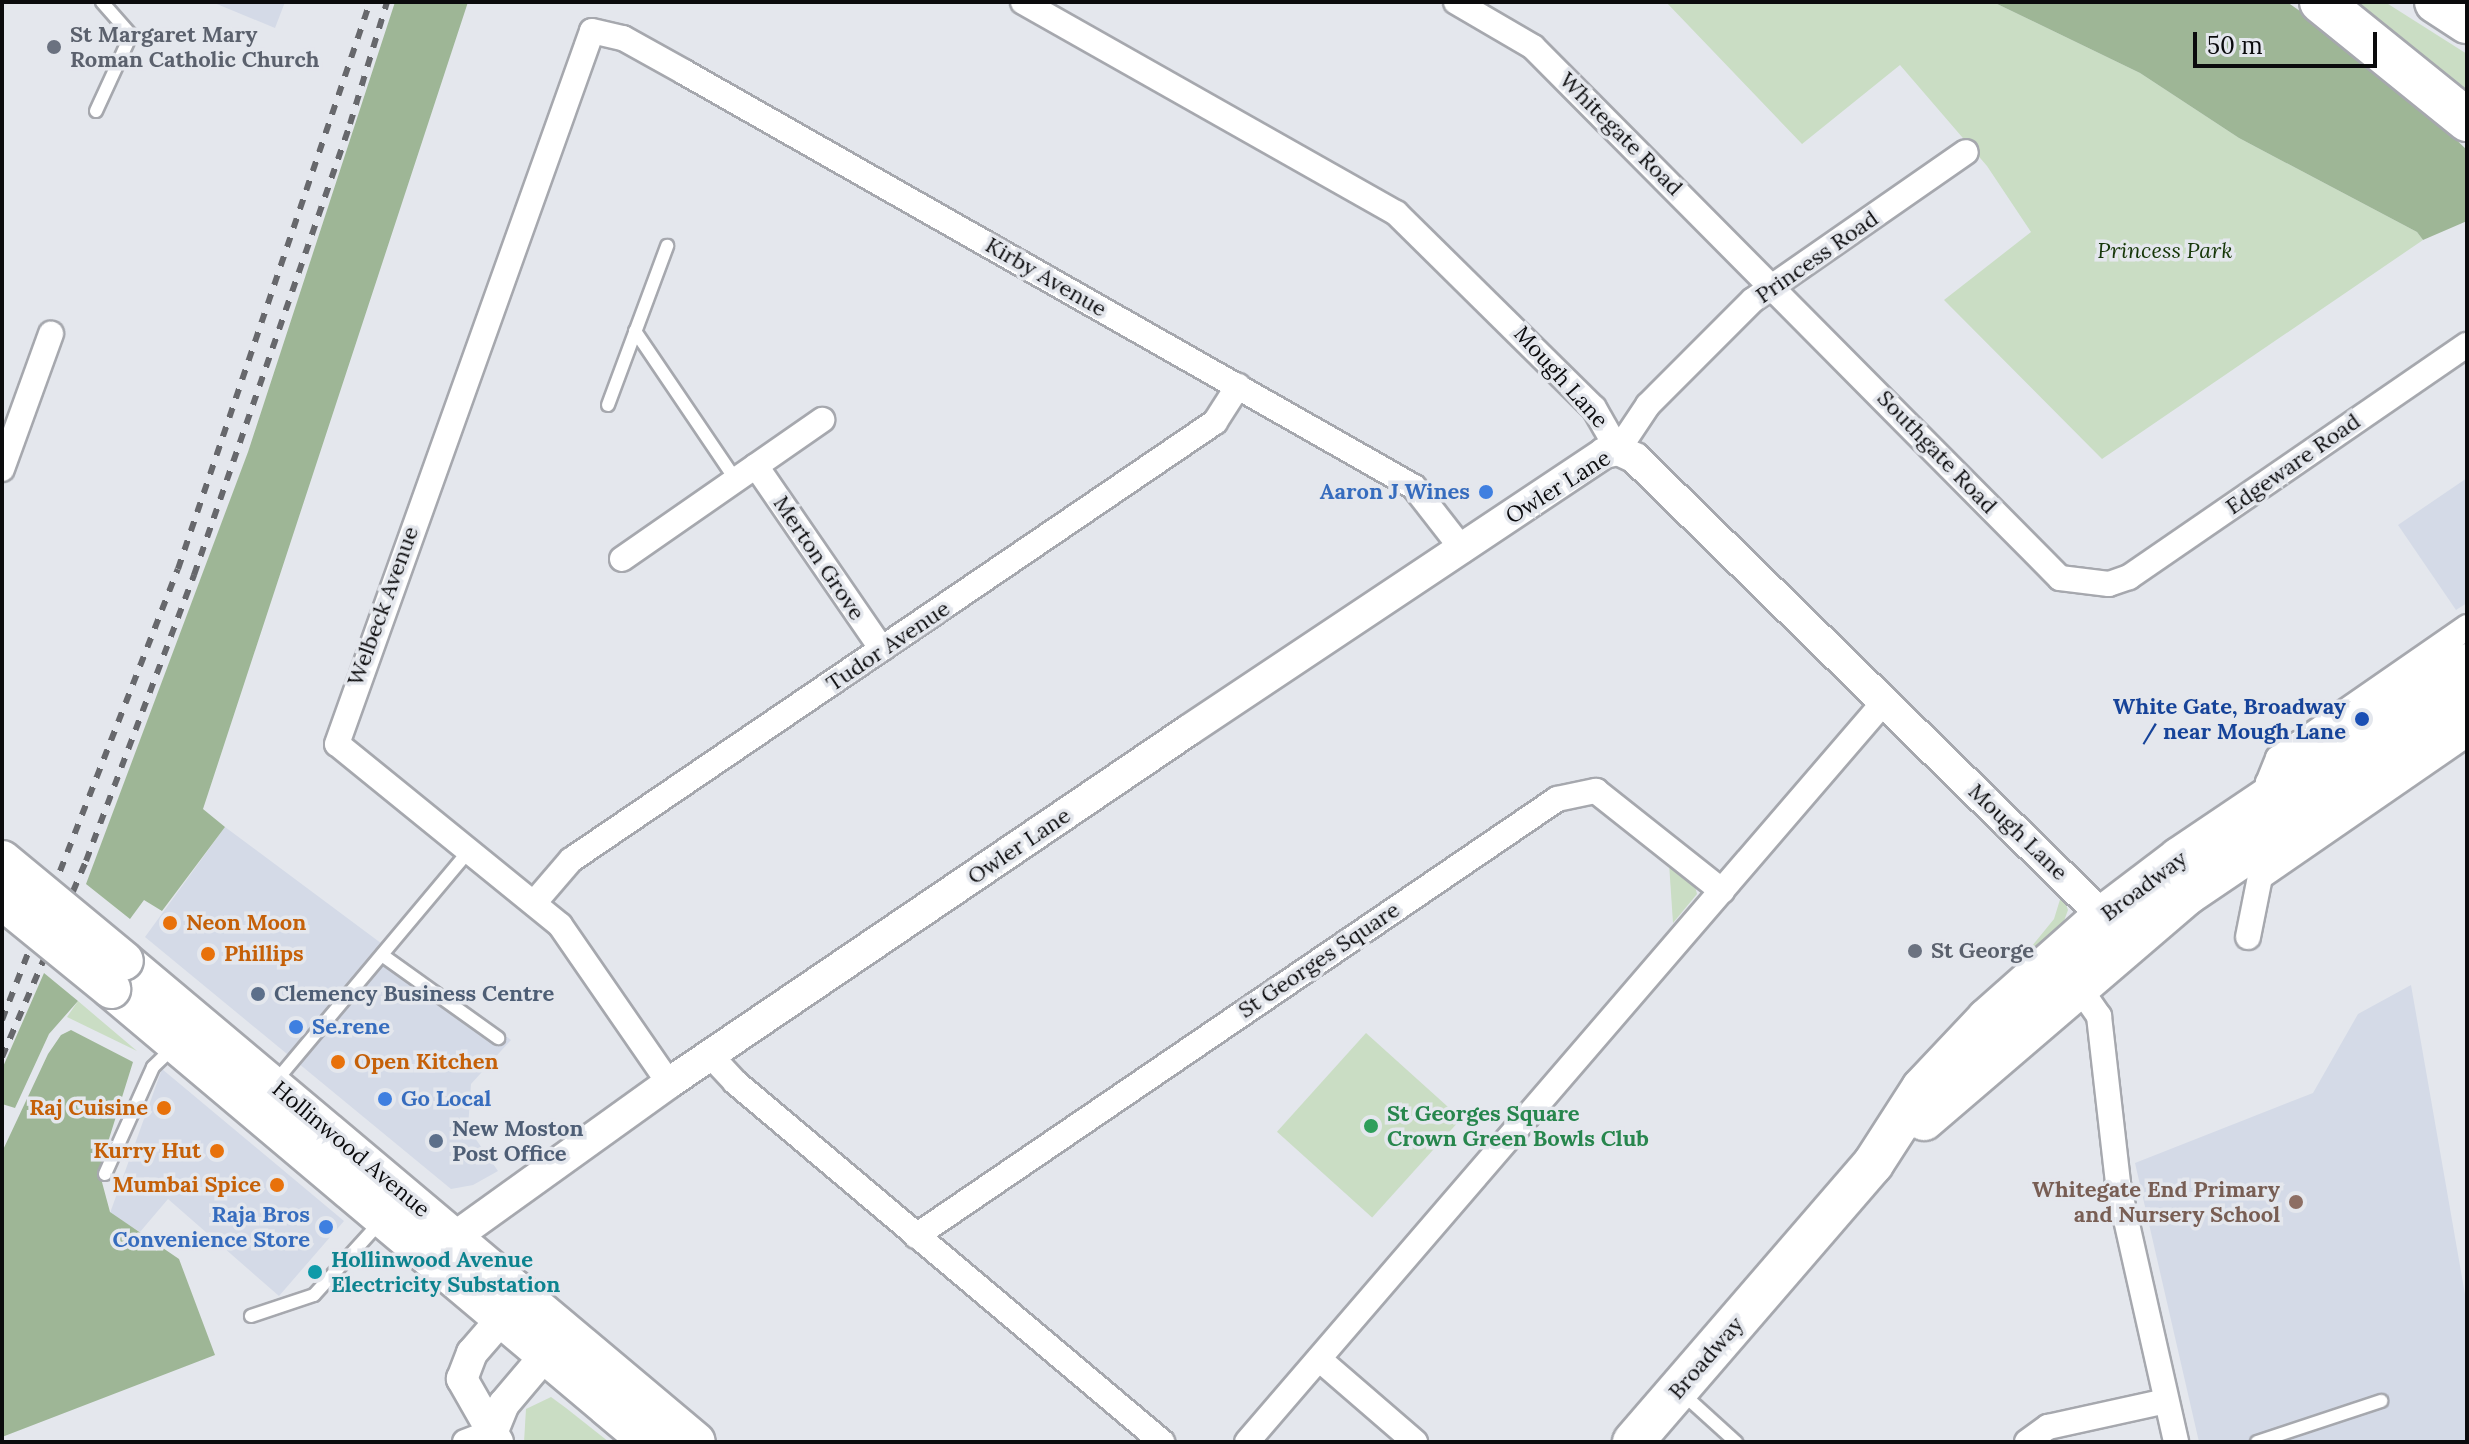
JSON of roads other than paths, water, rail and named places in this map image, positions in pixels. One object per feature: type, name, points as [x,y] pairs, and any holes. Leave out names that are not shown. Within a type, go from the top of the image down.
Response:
[{"type":"highway","points":[[2321,2],[2467,120]]},
{"type":"highway","points":[[2436,2],[2467,22]]},
{"type":"highway","name":"Broadway","points":[[1633,1442],[1873,1164],[1922,1088],[1987,1019],[2117,930],[2274,793],[2467,664]]},
{"type":"highway","name":"Broadway","points":[[1873,1164],[2078,986],[2117,930],[2188,894],[2467,705]]},
{"type":"main road","name":"Hollinwood Avenue","points":[[2,860],[117,975],[556,1343],[696,1442]]},
{"type":"main road","name":"Hollinwood Avenue","points":[[2,900],[117,975]]},
{"type":"main road","name":"Hollinwood Avenue","points":[[187,1032],[273,1085],[394,1206]]},
{"type":"main road","name":"Hollinwood Avenue","points":[[556,1343],[649,1442]]},
{"type":"street","name":"Mough Lane","points":[[1023,2],[1396,213],[1594,408],[1618,450],[1635,458],[2117,930]]},
{"type":"street","name":"Whitegate Road","points":[[1456,2],[1533,47],[1773,284]]},
{"type":"street","name":"Welbeck Avenue","points":[[605,32],[592,31],[579,54],[338,734],[342,753],[560,925],[669,1083]]},
{"type":"street","name":"Kirby Avenue","points":[[605,32],[1414,487],[1463,550]]},
{"type":"street","name":"Princess Road","points":[[1618,450],[1648,405],[1773,284],[1966,152]]},
{"type":"street","name":"Southgate Road","points":[[1773,284],[2060,578],[2118,581]]},
{"type":"street","points":[[2,469],[51,334]]},
{"type":"street","name":"Edgeware Road","points":[[2118,581],[2467,345]]},
{"type":"street","name":"Tudor Avenue","points":[[534,903],[571,860],[1215,422],[1238,386]]},
{"type":"street","points":[[622,559],[822,420]]},
{"type":"street","name":"Owler Lane","points":[[442,1246],[669,1083],[1604,453],[1618,450]]},
{"type":"street","name":"Merton Grove","points":[[756,466],[882,649]]},
{"type":"street","points":[[2274,793],[2268,783],[2278,758],[2467,627]]},
{"type":"street","points":[[1247,1442],[1884,702]]},
{"type":"street","points":[[2248,937],[2260,877],[2467,734]]},
{"type":"street","name":"St Georges Square","points":[[916,1236],[1557,799],[1596,791],[1722,891]]},
{"type":"street","points":[[2078,986],[2099,1016],[2118,1184],[2176,1442]]},
{"type":"street","points":[[711,1056],[916,1236],[1162,1442]]},
{"type":"street","points":[[496,1437],[470,1401],[462,1379],[472,1353],[513,1306]]},
{"type":"street","points":[[496,1437],[504,1404],[556,1343]]},
{"type":"street","points":[[1319,1359],[1415,1442]]},
{"type":"street","points":[[2027,1442],[2048,1427],[2166,1401]]},
{"type":"street","points":[[465,1442],[496,1437]]},
{"type":"lane","points":[[96,111],[131,35],[102,2]]},
{"type":"lane","points":[[608,405],[667,246]]},
{"type":"lane","points":[[635,331],[736,480]]},
{"type":"lane","points":[[273,1085],[468,852]]},
{"type":"lane","points":[[382,955],[498,1038]]},
{"type":"lane","points":[[105,1174],[153,1067],[187,1032]]},
{"type":"lane","points":[[251,1316],[314,1295],[394,1206]]},
{"type":"lane","points":[[1678,1390],[1736,1442]]},
{"type":"lane","points":[[2257,1442],[2381,1401]]},
{"type":"railway","points":[[2,1020],[178,569],[370,2]]},
{"type":"railway","points":[[2,1057],[86,861],[194,575],[350,124],[387,2]]},
{"type":"place","name":"St Margaret Mary Roman Catholic Church","points":[[54,47]]},
{"type":"place","name":"Aaron J Wines","points":[[1486,492]]},
{"type":"place","name":"White Gate, Broadway / near Mough Lane","points":[[2362,719]]},
{"type":"place","name":"Neon Moon","points":[[170,923]]},
{"type":"place","name":"St George","points":[[1915,951]]},
{"type":"place","name":"Phillips","points":[[208,954]]},
{"type":"place","name":"Clemency Business Centre","points":[[258,994]]},
{"type":"place","name":"Se.rene","points":[[296,1027]]},
{"type":"place","name":"Open Kitchen","points":[[338,1062]]},
{"type":"place","name":"Go Local","points":[[385,1099]]},
{"type":"place","name":"Raj Cuisine","points":[[164,1108]]},
{"type":"place","name":"St Georges Square Crown Green Bowls Club","points":[[1371,1126]]},
{"type":"place","name":"New Moston Post Office","points":[[436,1141]]},
{"type":"place","name":"Kurry Hut","points":[[217,1151]]},
{"type":"place","name":"Mumbai Spice","points":[[277,1185]]},
{"type":"place","name":"Whitegate End Primary and Nursery School","points":[[2296,1202]]},
{"type":"place","name":"Raja Bros Convenience Store","points":[[326,1227]]},
{"type":"place","name":"Hollinwood Avenue Electricity Substation","points":[[315,1272]]},
{"type":"park label","name":"Princess Park","points":[[2165,251]]}]
